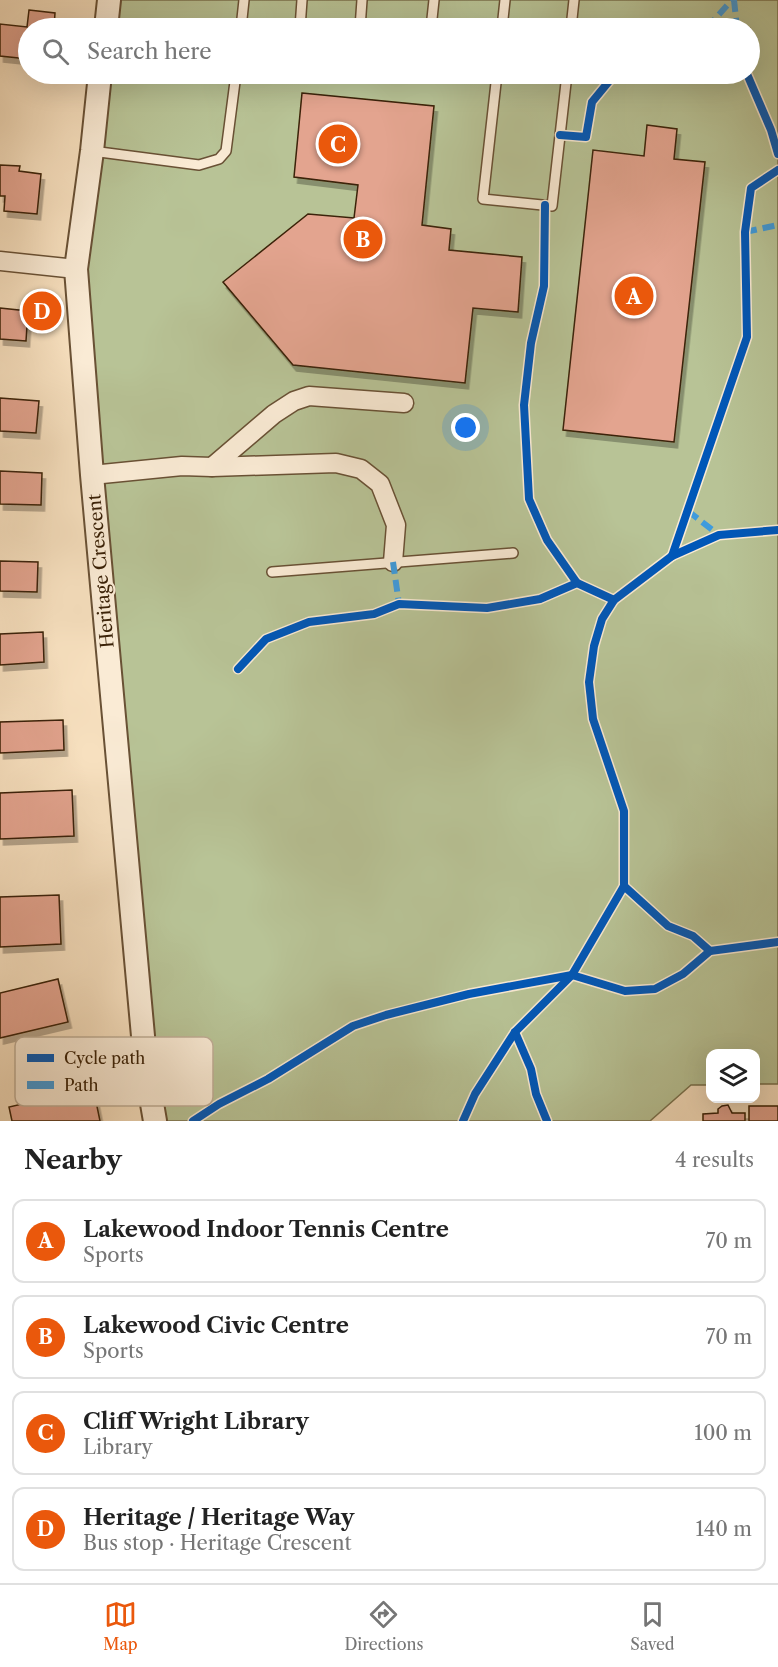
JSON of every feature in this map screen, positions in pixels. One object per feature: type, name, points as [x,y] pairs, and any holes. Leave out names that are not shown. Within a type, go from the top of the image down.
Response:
[{"type":"street","points":[[107,18],[109,0]]},
{"type":"street","name":"Heritage Crescent","points":[[99,84],[76,269],[92,475],[143,1037]]},
{"type":"street","points":[[0,261],[76,269]]},
{"type":"street","points":[[212,467],[274,414],[309,396],[404,404]]},
{"type":"street","points":[[92,475],[182,466],[336,463],[361,469],[380,484],[396,525],[393,562]]},
{"type":"street","name":"Heritage Crescent","points":[[140,1121],[142,1106]]},
{"type":"street","name":"Heritage Crescent","points":[[152,1106],[155,1121]]},
{"type":"lane","points":[[242,18],[244,0]]},
{"type":"lane","points":[[301,18],[302,0]]},
{"type":"lane","points":[[361,18],[362,0]]},
{"type":"lane","points":[[432,18],[434,0]]},
{"type":"lane","points":[[503,18],[505,0]]},
{"type":"lane","points":[[572,18],[574,0]]},
{"type":"lane","points":[[92,151],[199,165],[219,159],[226,152],[235,84]]},
{"type":"lane","points":[[496,84],[483,199],[552,206],[566,84]]},
{"type":"lane","points":[[272,572],[513,553]]},
{"type":"green space","points":[[109,0],[778,0],[778,1084],[760,1084],[760,1049],[706,1049],[706,1085],[691,1085],[650,1121],[160,1121],[159,1106],[213,1106],[213,1037],[152,1037],[76,269],[99,84],[760,84],[760,18],[107,18]]},
{"type":"building","points":[[29,10],[55,13],[55,18],[28,18]]},
{"type":"building","points":[[0,24],[18,26],[18,58],[0,56]]},
{"type":"building","points":[[302,93],[434,106],[422,225],[451,229],[449,250],[522,257],[518,312],[473,308],[465,383],[293,365],[223,282],[308,214],[354,218],[358,185],[294,177]]},
{"type":"building","points":[[647,125],[677,129],[674,159],[705,162],[674,442],[563,430],[593,150],[644,156]]},
{"type":"building","points":[[0,165],[20,166],[19,171],[41,174],[37,214],[4,211],[5,196],[0,196]]},
{"type":"building","points":[[0,308],[28,311],[26,341],[0,339]]},
{"type":"building","points":[[0,398],[39,401],[36,433],[0,431]]},
{"type":"building","points":[[0,471],[42,473],[41,505],[0,504]]},
{"type":"building","points":[[0,561],[38,562],[37,592],[0,591]]},
{"type":"building","points":[[43,632],[44,662],[0,665],[0,634]]},
{"type":"building","points":[[63,720],[64,750],[0,753],[0,722]]},
{"type":"building","points":[[72,790],[74,836],[0,839],[0,793]]},
{"type":"building","points":[[59,895],[61,944],[0,947],[0,897]]},
{"type":"building","points":[[58,979],[68,1022],[0,1038],[0,993]]},
{"type":"building","points":[[728,1105],[732,1113],[745,1113],[745,1121],[703,1121],[703,1114],[718,1113],[718,1109]]},
{"type":"building","points":[[97,1106],[100,1121],[12,1121],[9,1107]]},
{"type":"building","points":[[749,1106],[778,1106],[778,1121],[749,1121]]},
{"type":"marked path","points":[[716,18],[732,0]]},
{"type":"marked path","points":[[734,0],[736,18]]},
{"type":"marked path","points":[[745,232],[778,225]]},
{"type":"marked path","points":[[688,511],[719,535]]},
{"type":"marked path","points":[[393,562],[399,604]]},
{"type":"cycle path","points":[[560,135],[586,137],[592,102],[607,84]]},
{"type":"cycle path","points":[[751,84],[771,130],[778,154]]},
{"type":"cycle path","points":[[463,1121],[475,1094],[515,1032],[572,975],[624,886],[624,811],[593,719],[589,682],[594,646],[602,619],[614,600],[672,556],[747,337],[745,232],[751,188],[778,170]]},
{"type":"cycle path","points":[[545,205],[544,286],[531,343],[524,405],[529,499],[547,540],[577,583]]},
{"type":"cycle path","points":[[672,556],[719,535],[778,530]]},
{"type":"cycle path","points":[[238,669],[266,639],[309,622],[374,614],[399,604],[487,608],[540,599],[577,583],[614,600]]},
{"type":"cycle path","points":[[624,886],[668,926],[693,936],[710,951]]},
{"type":"cycle path","points":[[193,1121],[219,1104],[268,1079],[353,1026],[386,1015],[469,994],[572,975],[625,991],[655,989],[683,974],[710,951],[778,942]]},
{"type":"cycle path","points":[[515,1032],[531,1069],[536,1094],[547,1121]]},
{"type":"place","name":"Cliff Wright Library","points":[[338,144]]},
{"type":"place","name":"Lakewood Civic Centre","points":[[363,239]]},
{"type":"place","name":"Lakewood Indoor Tennis Centre","points":[[634,296]]},
{"type":"place","name":"Heritage / Heritage Way","points":[[42,311]]}]
